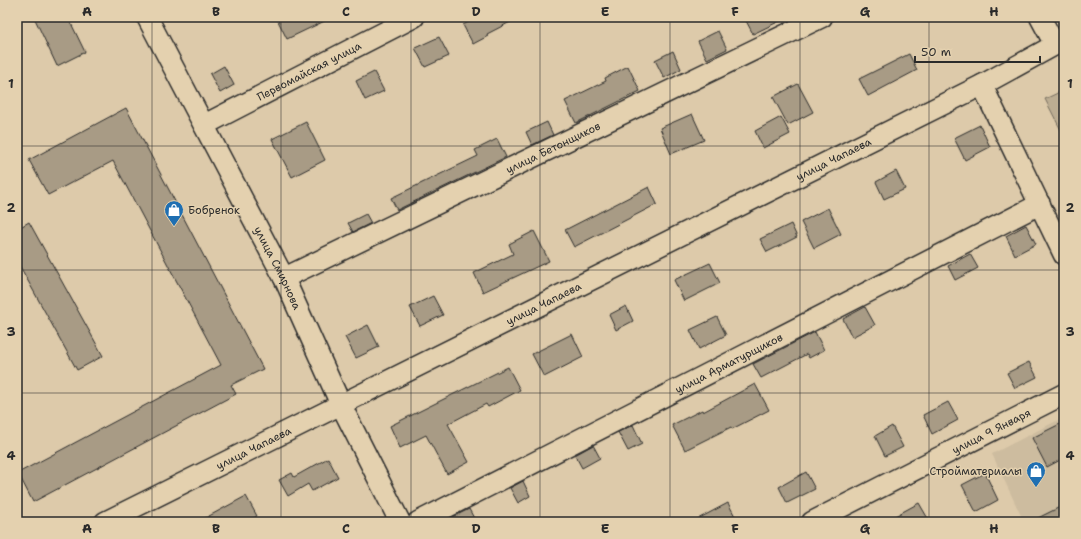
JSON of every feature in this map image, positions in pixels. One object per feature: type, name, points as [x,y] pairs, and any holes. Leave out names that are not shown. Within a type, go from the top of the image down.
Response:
[{"type":"street","name":"Первомайская улица","points":[[204,125],[414,17]]},
{"type":"street","name":"улица Бетонщиков","points":[[284,278],[822,17]]},
{"type":"street","points":[[1040,17],[1060,43]]},
{"type":"street","name":"улица Смирнова","points":[[150,18],[284,278],[341,405],[400,522]]},
{"type":"street","name":"улица Чапаева","points":[[105,522],[982,85],[1060,43]]},
{"type":"street","points":[[982,85],[1064,255]]},
{"type":"street","name":"улица Арматурщиков","points":[[418,522],[1040,204]]},
{"type":"street","name":"улица 9 Января","points":[[812,522],[1064,394]]},
{"type":"shaded area","points":[[1064,90],[1064,136],[1045,99]]},
{"type":"shaded area","name":"Стройматериалы","points":[[1064,417],[1064,522],[1024,522],[992,454]]},
{"type":"building","points":[[34,17],[68,17],[85,52],[57,66]]},
{"type":"building","points":[[285,17],[333,17],[287,39],[278,21]]},
{"type":"building","points":[[478,17],[520,17],[487,34],[488,36],[473,44],[463,25]]},
{"type":"building","points":[[744,17],[788,17],[753,34]]},
{"type":"building","points":[[718,31],[727,49],[707,59],[698,41]]},
{"type":"building","points":[[439,37],[449,56],[425,67],[415,48]]},
{"type":"building","points":[[673,51],[681,69],[664,78],[655,60]]},
{"type":"building","points":[[909,54],[917,70],[868,96],[859,79]]},
{"type":"building","points":[[224,66],[234,85],[220,93],[210,74]]},
{"type":"building","points":[[628,66],[640,91],[576,123],[565,101],[606,81],[605,78]]},
{"type":"building","points":[[374,72],[384,91],[365,100],[356,81]]},
{"type":"building","points":[[798,84],[813,112],[788,125],[773,97]]},
{"type":"building","points":[[126,108],[263,369],[231,385],[236,394],[33,502],[18,473],[221,365],[113,161],[48,195],[29,160]]},
{"type":"building","points":[[692,114],[704,140],[671,154],[660,128]]},
{"type":"building","points":[[781,117],[790,134],[763,148],[755,131]]},
{"type":"building","points":[[306,122],[325,160],[292,177],[272,139]]},
{"type":"building","points":[[547,122],[553,135],[532,145],[526,132]]},
{"type":"building","points":[[980,125],[990,147],[965,160],[954,138]]},
{"type":"building","points":[[497,139],[506,157],[397,210],[391,198],[478,156],[475,150]]},
{"type":"building","points":[[896,171],[905,189],[884,199],[876,182]]},
{"type":"building","points":[[649,187],[657,204],[574,247],[565,230]]},
{"type":"building","points":[[828,208],[841,234],[814,248],[801,222]]},
{"type":"building","points":[[366,214],[371,223],[353,232],[348,223]]},
{"type":"building","points":[[29,222],[103,356],[77,370],[17,261],[17,229]]},
{"type":"building","points":[[791,224],[797,237],[767,252],[760,239]]},
{"type":"building","points":[[1026,225],[1036,244],[1015,255],[1006,236]]},
{"type":"building","points":[[534,231],[549,261],[483,292],[474,273],[513,254],[509,244]]},
{"type":"building","points":[[970,254],[978,268],[955,280],[948,266]]},
{"type":"building","points":[[710,263],[720,283],[684,301],[674,280]]},
{"type":"building","points":[[433,296],[443,315],[420,326],[410,307]]},
{"type":"building","points":[[626,306],[633,321],[616,330],[609,315]]},
{"type":"building","points":[[865,307],[875,325],[852,337],[843,319]]},
{"type":"building","points":[[717,317],[726,335],[699,349],[690,330]]},
{"type":"building","points":[[368,325],[379,347],[356,358],[345,337]]},
{"type":"building","points":[[815,332],[824,350],[809,358],[807,354],[761,378],[753,364]]},
{"type":"building","points":[[572,334],[583,357],[544,377],[532,354]]},
{"type":"building","points":[[1029,362],[1037,377],[1015,388],[1007,373]]},
{"type":"building","points":[[508,367],[520,390],[488,407],[486,404],[448,424],[469,462],[447,474],[426,435],[400,448],[390,426]]},
{"type":"building","points":[[755,384],[769,410],[732,429],[731,427],[685,450],[672,425],[702,410],[703,412]]},
{"type":"building","points":[[948,402],[958,420],[932,434],[923,415]]},
{"type":"building","points":[[1064,422],[1064,458],[1047,467],[1032,438]]},
{"type":"building","points":[[633,425],[642,444],[628,451],[618,432]]},
{"type":"building","points":[[892,426],[903,447],[885,456],[875,436]]},
{"type":"building","points":[[593,445],[600,458],[582,468],[575,455]]},
{"type":"building","points":[[328,458],[338,477],[312,491],[308,484],[288,496],[279,480],[292,473],[294,477]]},
{"type":"building","points":[[806,472],[815,489],[787,503],[779,487]]},
{"type":"building","points":[[985,473],[998,500],[976,512],[962,485]]},
{"type":"building","points":[[523,481],[530,496],[518,503],[510,488]]},
{"type":"building","points":[[246,496],[257,516],[247,522],[198,522]]},
{"type":"building","points":[[728,503],[738,522],[692,522]]},
{"type":"building","points":[[919,503],[930,522],[884,522]]},
{"type":"building","points":[[1064,505],[1064,522],[1030,522]]},
{"type":"building","points":[[469,509],[476,522],[443,522]]},
{"type":"place","name":"Бобренок","points":[[174,227]]},
{"type":"place","name":"Стройматериалы","points":[[1036,488]]}]
